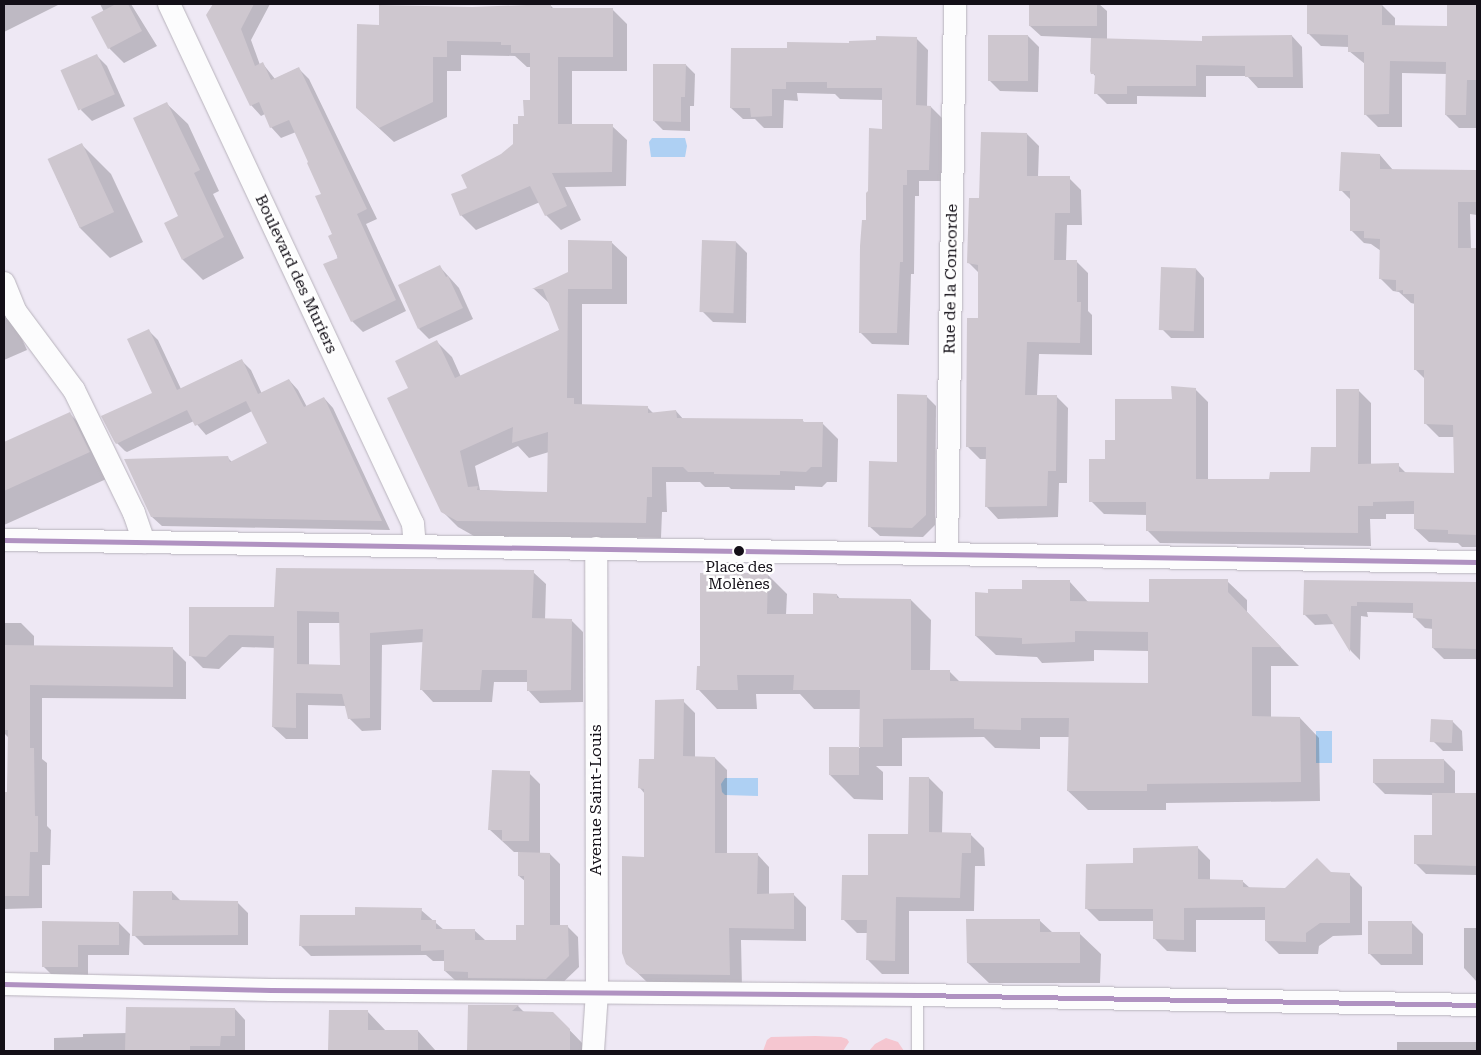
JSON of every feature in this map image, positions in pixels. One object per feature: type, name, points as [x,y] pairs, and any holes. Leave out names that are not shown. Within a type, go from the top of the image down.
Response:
[{"type":"street","name":"Boulevard des Muriers","points":[[169,4],[413,524],[415,546]]},
{"type":"street","name":"Rue de la Concorde","points":[[947,554],[955,4]]},
{"type":"street","points":[[4,283],[16,312],[74,390],[134,513],[144,542]]},
{"type":"street","points":[[4,540],[1477,562]]},
{"type":"street","name":"Avenue Saint-Louis","points":[[593,1051],[597,992],[596,548]]},
{"type":"street","points":[[4,984],[271,990],[917,995],[1477,1005]]},
{"type":"lane","points":[[916,1051],[917,995]]},
{"type":"shaded area","points":[[771,1037],[841,1037],[849,1042],[843,1051],[763,1051],[767,1040]]},
{"type":"shaded area","points":[[886,1038],[898,1042],[904,1051],[869,1051],[875,1044]]},
{"type":"water","points":[[652,138],[685,138],[687,146],[685,157],[651,157],[649,142]]},
{"type":"water","points":[[1316,731],[1332,731],[1332,763],[1316,763]]},
{"type":"water","points":[[725,778],[758,778],[758,796],[725,795],[722,792],[721,784]]},
{"type":"building","points":[[116,4],[128,4],[142,31],[108,49],[91,17]]},
{"type":"building","points":[[213,4],[254,4],[241,29],[255,66],[263,62],[271,80],[299,67],[367,209],[357,214],[396,300],[351,322],[323,264],[338,258],[328,236],[332,234],[315,196],[321,194],[308,162],[289,120],[270,128],[259,102],[250,106],[206,15]]},
{"type":"building","points":[[551,4],[551,8],[613,8],[613,57],[558,57],[558,124],[613,124],[612,172],[552,173],[567,206],[545,216],[530,186],[460,216],[451,194],[467,188],[461,175],[501,154],[513,144],[513,124],[518,124],[518,116],[524,116],[523,100],[530,100],[530,53],[511,53],[511,45],[501,45],[501,42],[447,41],[447,57],[433,57],[433,102],[379,128],[356,108],[357,24],[379,25],[379,5],[472,7]]},
{"type":"building","points":[[1029,4],[1097,4],[1097,26],[1029,26]]},
{"type":"building","points":[[1307,4],[1382,4],[1382,25],[1447,26],[1447,5],[1477,5],[1477,80],[1467,80],[1466,115],[1445,115],[1446,62],[1390,61],[1389,114],[1364,115],[1364,52],[1348,52],[1348,35],[1307,34]]},
{"type":"building","points":[[988,35],[1028,35],[1028,81],[988,81]]},
{"type":"building","points":[[1292,35],[1293,77],[1245,77],[1245,66],[1196,65],[1196,86],[1127,86],[1127,94],[1094,94],[1095,74],[1091,74],[1090,71],[1091,38],[1202,41],[1202,36]]},
{"type":"building","points":[[876,36],[917,37],[916,105],[931,106],[929,170],[907,170],[907,185],[903,185],[903,262],[900,262],[897,333],[859,333],[860,246],[862,220],[866,220],[869,128],[882,129],[882,88],[827,88],[827,82],[786,82],[786,89],[772,89],[772,116],[751,117],[750,108],[730,108],[731,48],[787,48],[787,42],[849,43],[849,41],[876,40]]},
{"type":"building","points":[[97,54],[115,94],[78,110],[60,70]]},
{"type":"building","points":[[653,64],[686,64],[685,97],[681,97],[681,122],[653,121]]},
{"type":"building","points":[[167,102],[200,170],[194,173],[224,237],[182,260],[164,223],[178,216],[133,118]]},
{"type":"building","points":[[981,132],[1027,133],[1027,176],[1070,176],[1070,213],[1055,213],[1054,260],[1077,260],[1077,302],[1081,302],[1080,343],[1027,342],[1025,395],[1057,395],[1056,471],[1048,471],[1047,506],[985,507],[986,447],[966,447],[967,318],[978,318],[978,265],[967,263],[969,198],[979,198]]},
{"type":"building","points":[[82,143],[114,212],[80,228],[48,159]]},
{"type":"building","points":[[1341,152],[1380,154],[1380,169],[1477,170],[1477,202],[1458,202],[1458,248],[1477,248],[1477,535],[1448,534],[1448,530],[1414,529],[1414,501],[1373,502],[1373,506],[1358,506],[1358,533],[1146,531],[1146,502],[1089,502],[1089,459],[1105,459],[1105,440],[1115,440],[1115,399],[1172,399],[1171,386],[1196,388],[1196,479],[1269,479],[1270,472],[1310,472],[1311,447],[1336,447],[1336,389],[1359,389],[1358,464],[1399,463],[1399,472],[1454,473],[1453,425],[1424,424],[1424,370],[1414,370],[1414,294],[1403,294],[1403,290],[1396,291],[1396,280],[1379,279],[1380,239],[1364,238],[1364,231],[1350,231],[1350,191],[1339,191]]},
{"type":"building","points":[[568,240],[612,241],[612,289],[568,289],[567,398],[574,398],[574,404],[648,406],[648,413],[676,410],[677,418],[803,419],[803,422],[823,422],[822,467],[811,467],[806,472],[780,471],[780,475],[714,474],[714,472],[688,472],[683,467],[652,467],[652,497],[647,497],[646,523],[457,521],[441,512],[387,398],[408,388],[395,361],[437,340],[455,378],[559,330],[543,289],[532,289],[568,272]],"holes":[[[513,427],[512,443],[548,432],[547,492],[477,490],[478,486],[468,487],[460,451]]]},
{"type":"building","points":[[702,240],[736,241],[733,313],[699,312]]},
{"type":"building","points":[[440,265],[446,277],[448,276],[463,308],[418,329],[398,285]]},
{"type":"building","points":[[1161,267],[1196,268],[1194,331],[1159,330]]},
{"type":"building","points":[[149,329],[177,390],[242,359],[258,394],[289,379],[304,407],[324,397],[382,521],[151,517],[124,459],[228,456],[230,462],[267,443],[246,401],[195,426],[187,410],[116,444],[101,416],[152,393],[127,339]]},
{"type":"building","points":[[897,394],[927,395],[926,515],[912,528],[868,527],[869,461],[897,462]]},
{"type":"building","points":[[70,412],[90,452],[4,491],[4,442]]},
{"type":"building","points":[[276,568],[534,570],[532,618],[572,619],[571,690],[527,691],[527,670],[482,670],[480,690],[420,690],[423,629],[370,633],[370,718],[348,719],[342,694],[296,693],[296,728],[272,727],[274,636],[229,635],[206,657],[189,656],[189,607],[274,607]],"holes":[[[297,611],[339,612],[340,665],[297,664]]]},
{"type":"building","points":[[700,573],[768,573],[767,614],[813,614],[813,593],[837,594],[837,598],[911,599],[911,670],[950,670],[950,681],[1148,683],[1148,632],[1075,631],[1075,642],[1022,644],[1022,638],[975,636],[975,592],[988,593],[988,589],[1022,589],[1022,580],[1070,580],[1070,601],[1149,602],[1149,579],[1228,579],[1228,592],[1281,647],[1252,647],[1252,716],[1300,717],[1301,782],[1147,784],[1147,791],[1067,791],[1069,718],[1021,718],[1021,730],[974,729],[974,718],[883,719],[883,747],[859,747],[860,690],[793,690],[794,675],[737,675],[738,690],[696,690],[697,666],[700,666]]},
{"type":"building","points":[[1304,580],[1477,582],[1477,649],[1432,648],[1432,619],[1413,618],[1413,603],[1357,602],[1357,606],[1351,606],[1350,652],[1327,614],[1303,615]]},
{"type":"building","points":[[4,645],[173,647],[173,687],[30,685],[30,748],[34,748],[35,816],[38,816],[38,852],[30,852],[29,896],[4,896],[4,792],[7,792],[8,730],[4,730]]},
{"type":"building","points":[[684,699],[683,756],[715,757],[715,853],[758,853],[757,894],[794,893],[794,929],[729,928],[730,975],[639,974],[626,964],[622,953],[622,856],[644,857],[644,789],[638,788],[639,759],[654,759],[655,700]]},
{"type":"building","points":[[1431,719],[1453,720],[1452,743],[1430,742]]},
{"type":"building","points":[[829,747],[859,747],[859,775],[829,775]]},
{"type":"building","points":[[1373,759],[1444,759],[1444,783],[1373,783]]},
{"type":"building","points":[[492,770],[530,771],[529,841],[502,841],[502,830],[488,830]]},
{"type":"building","points":[[909,777],[929,777],[929,832],[971,833],[971,853],[962,853],[960,898],[896,897],[895,961],[866,960],[867,920],[841,920],[842,875],[868,875],[868,834],[908,834]]},
{"type":"building","points":[[1432,793],[1477,793],[1477,866],[1414,864],[1414,835],[1432,835]]},
{"type":"building","points":[[1198,846],[1198,879],[1243,880],[1243,887],[1285,888],[1317,858],[1331,872],[1350,873],[1350,923],[1320,923],[1306,933],[1306,942],[1265,941],[1265,907],[1184,908],[1184,940],[1153,939],[1153,909],[1085,909],[1086,864],[1133,863],[1133,848]]},
{"type":"building","points":[[518,852],[550,853],[550,925],[568,925],[569,956],[546,979],[468,978],[468,972],[444,971],[444,950],[421,951],[421,945],[299,946],[300,915],[355,915],[355,907],[422,908],[421,920],[436,920],[436,929],[475,929],[475,940],[516,940],[516,925],[524,925],[524,876],[518,876]]},
{"type":"building","points":[[133,891],[172,891],[172,900],[238,901],[238,935],[132,936]]},
{"type":"building","points":[[966,919],[1040,919],[1040,932],[1080,932],[1080,963],[967,963]]},
{"type":"building","points":[[42,921],[119,922],[119,945],[78,945],[78,967],[42,967]]},
{"type":"building","points":[[1368,921],[1412,921],[1412,954],[1368,954]]},
{"type":"building","points":[[468,1005],[519,1005],[512,1011],[553,1012],[570,1029],[570,1051],[467,1051]]},
{"type":"building","points":[[126,1007],[235,1008],[235,1036],[221,1036],[220,1046],[190,1046],[190,1051],[125,1051]]},
{"type":"building","points":[[329,1010],[368,1010],[368,1030],[418,1030],[418,1051],[328,1051]]},
{"type":"transit line","points":[[4,540],[1477,562]]},
{"type":"transit line","points":[[4,984],[271,990],[917,995],[1477,1005]]},
{"type":"place","name":"Place des Molènes","points":[[739,551]]}]
